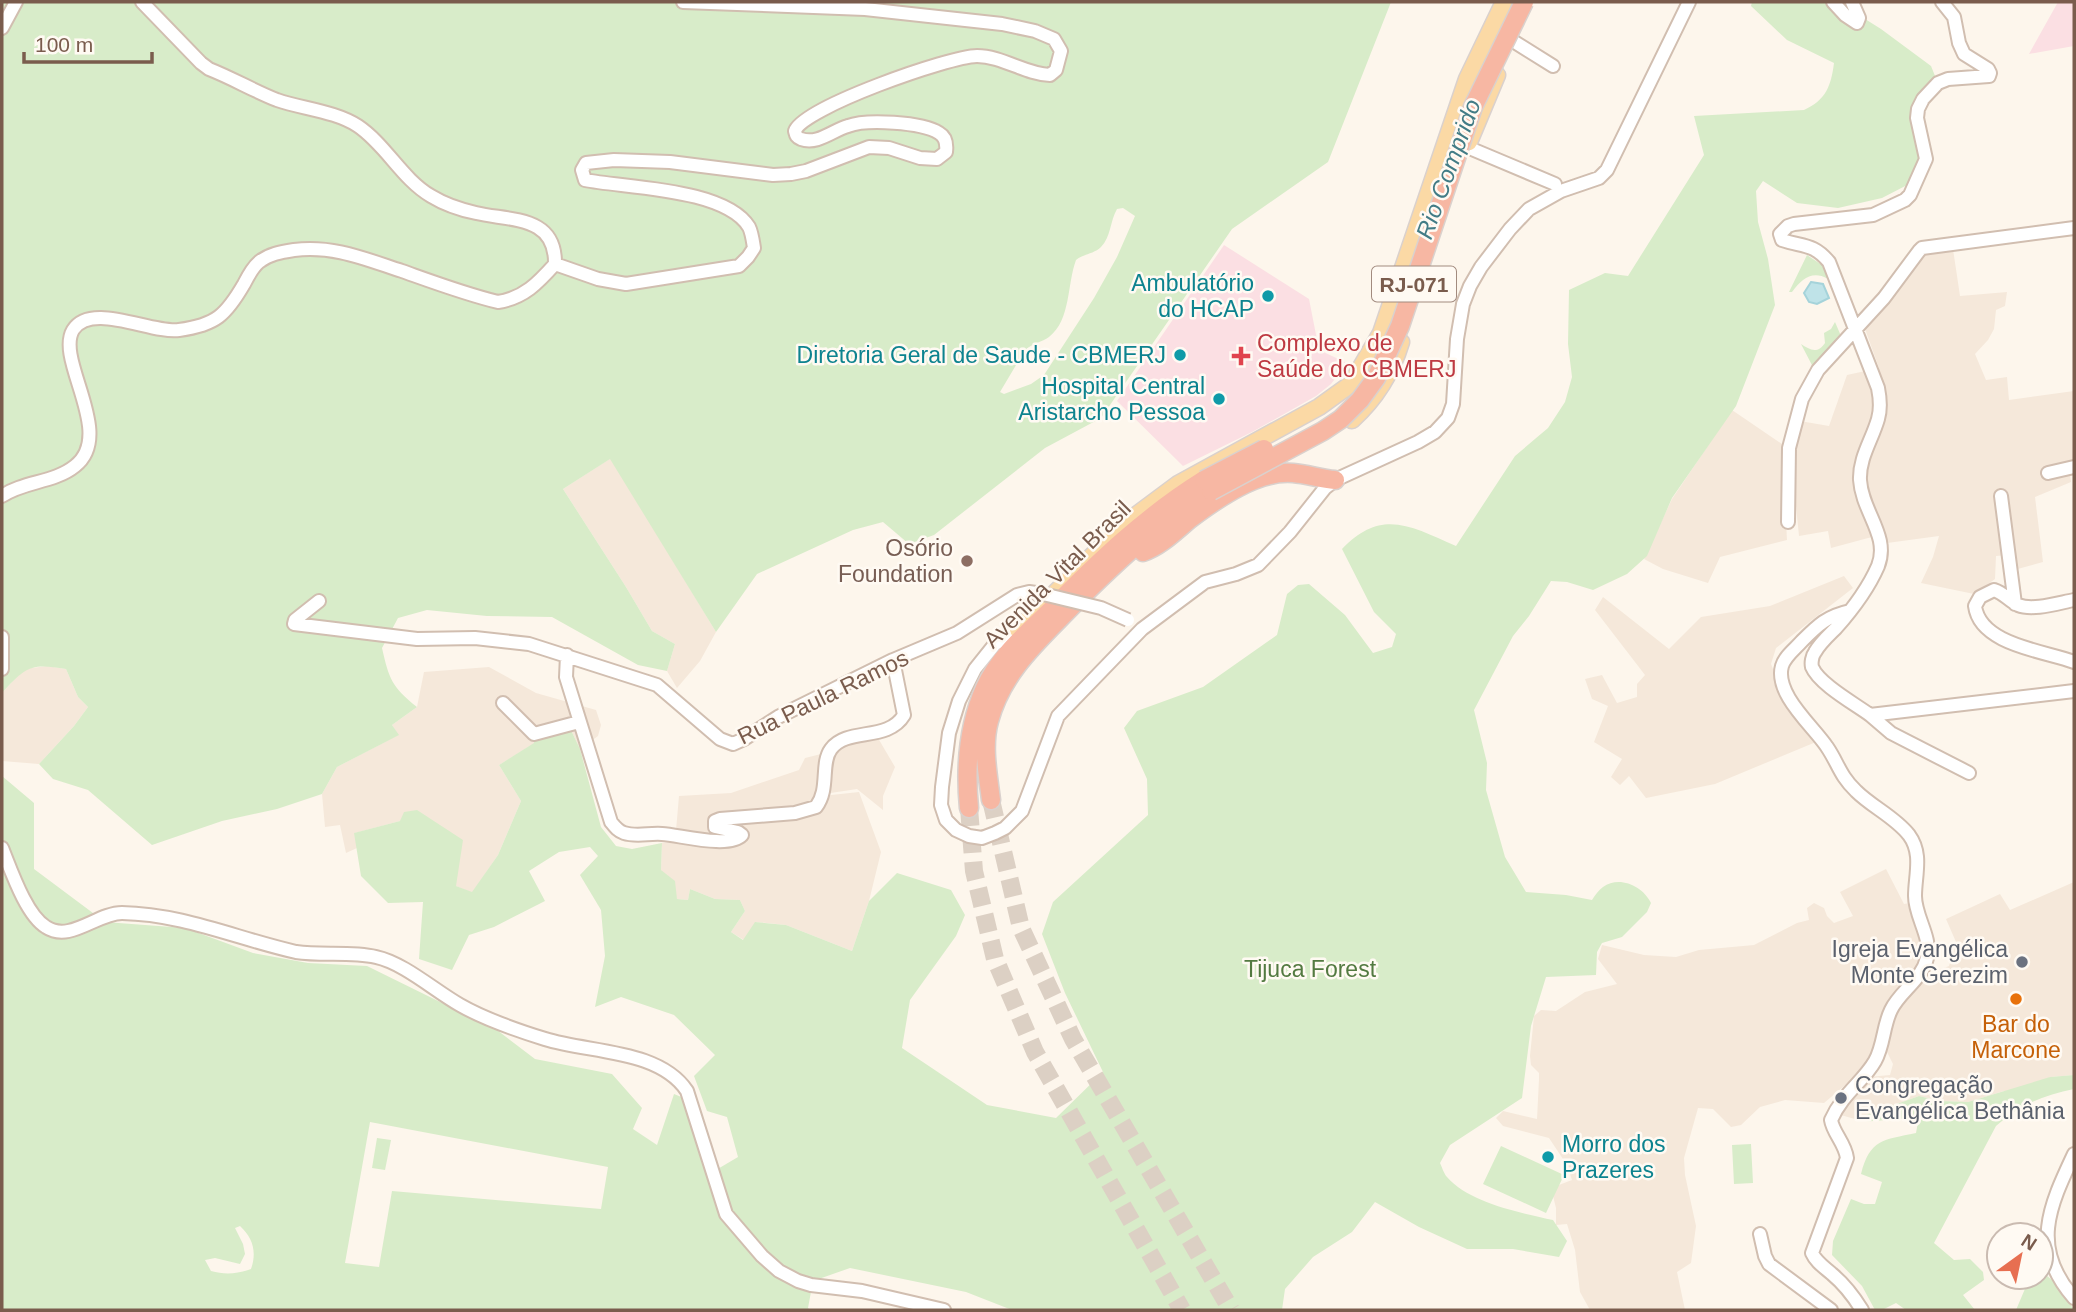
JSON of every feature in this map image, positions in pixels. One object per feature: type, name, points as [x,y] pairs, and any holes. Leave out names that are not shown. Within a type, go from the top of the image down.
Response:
[{"type":"highway","name":"RJ-071","points":[[1208,486],[1340,404],[1356,387],[1373,361],[1389,324],[1474,74],[1511,2]]},
{"type":"highway","name":"RJ-071","points":[[1208,486],[1332,425],[1360,400],[1376,378],[1400,327],[1470,116],[1524,2]]},
{"type":"highway","points":[[1143,552],[1164,541],[1193,517],[1233,491],[1265,477],[1293,473],[1335,480]]},
{"type":"highway","points":[[1007,679],[1143,552],[1233,482]]},
{"type":"highway","name":"Avenida Vital Brasil","points":[[991,800],[986,737],[993,708],[1007,679],[1024,655],[1126,553],[1208,486]]},
{"type":"highway","name":"Avenida Vital Brasil","points":[[969,808],[966,771],[968,748],[981,697],[993,673],[1008,653],[1139,525],[1208,486]]},
{"type":"highway","points":[[968,748],[970,711],[977,685],[992,659],[1018,630]]},
{"type":"main road","points":[[1018,630],[1135,516],[1178,484],[1319,407],[1351,384],[1381,333],[1466,79],[1504,2]]},
{"type":"main road","points":[[1221,461],[1233,482],[1332,434],[1370,402],[1383,383],[1399,348],[1467,147],[1533,2]]},
{"type":"main road","points":[[1447,140],[1467,147]]},
{"type":"street","points":[[2,28],[16,2]]},
{"type":"street","points":[[2,496],[27,484],[61,475],[85,457],[90,443],[88,418],[69,344],[74,328],[82,322],[109,318],[171,331],[216,321],[225,314],[258,263],[283,251],[312,248],[358,255],[498,302],[510,300],[533,289],[555,264],[552,241],[538,227],[526,221],[475,213],[430,195],[357,126],[328,113],[276,99],[201,63],[142,2]]},
{"type":"street","points":[[555,264],[598,279],[626,284],[739,266],[754,248],[749,227],[721,206],[667,190],[586,180],[582,170],[586,163],[614,160],[670,162],[773,175],[806,170],[869,147],[889,148],[920,158],[937,159],[946,152],[947,142],[941,134],[924,127],[885,122],[849,125],[829,136],[813,139],[802,139],[795,131],[797,125],[820,110],[937,64],[979,56],[1018,69],[1050,75],[1056,70],[1061,51],[1054,39],[1035,31],[1002,24],[865,9],[683,2]]},
{"type":"street","points":[[1018,630],[995,644],[975,670],[959,701],[949,733],[942,805],[946,820],[956,830],[969,836],[982,838],[1005,828],[1022,811],[1058,716],[1142,629],[1205,582],[1252,569],[1290,532],[1325,488],[1335,480],[1418,442],[1435,432],[1448,418],[1453,404],[1461,314],[1470,286],[1510,229],[1529,209],[1561,191],[1600,178],[1607,170],[1689,2]]},
{"type":"street","points":[[1833,2],[1857,23],[1859,18],[1852,2]]},
{"type":"street","points":[[1942,2],[1954,17],[1964,54],[1990,73],[1989,76],[1956,78],[1938,83],[1919,104],[1917,118],[1926,159],[1910,195],[1874,215],[1810,221],[1788,226],[1780,234],[1782,240],[1807,244],[1829,262],[1879,396],[1879,417],[1861,463],[1860,478],[1864,505],[1880,536],[1878,565],[1850,611],[1815,652],[1812,667],[1828,684],[1891,733],[1969,773]]},
{"type":"street","points":[[1513,41],[1553,66]]},
{"type":"street","points":[[1467,147],[1555,184]]},
{"type":"street","points":[[1788,522],[1789,448],[1802,399],[1818,370],[1856,331],[1922,248],[2074,228]]},
{"type":"street","points":[[2048,473],[2074,467]]},
{"type":"street","points":[[2001,496],[2015,604]]},
{"type":"street","points":[[2074,600],[2026,607],[2015,604],[2006,595],[1994,590],[1980,597],[1975,606],[1976,614],[1982,622],[2003,640],[2028,650],[2074,662]]},
{"type":"street","name":"Rua Paula Ramos","points":[[319,601],[293,624],[417,639],[475,639],[529,644],[657,685],[720,739],[733,744],[778,717],[893,660],[957,633],[1023,593],[1043,594],[1101,608],[1142,629]]},
{"type":"street","points":[[1850,611],[1833,614],[1825,619],[1787,657],[1782,671],[1785,688],[1799,714],[1828,748],[1840,772],[1857,792],[1909,836],[1916,850],[1915,897],[1927,943],[1927,958],[1916,980],[1891,1011],[1875,1061],[1846,1094],[1831,1120],[1847,1158],[1812,1253],[1862,1310]]},
{"type":"street","points":[[2,637],[2,669]]},
{"type":"street","points":[[567,655],[566,677],[579,722],[607,813],[618,831],[632,835],[662,834],[724,841],[740,838],[740,833],[717,829],[715,821],[720,819],[795,813],[816,807],[824,792],[830,750],[840,742],[889,729],[900,721],[904,715],[893,660]]},
{"type":"street","points":[[1870,715],[2074,691]]},
{"type":"street","points":[[503,704],[534,734],[579,722]]},
{"type":"street","points":[[2,848],[29,907],[43,926],[54,932],[64,932],[119,913],[160,916],[296,952],[378,957],[395,964],[463,1007],[507,1027],[550,1041],[665,1069],[680,1081],[687,1091],[726,1214],[762,1256],[779,1271],[811,1286],[862,1291],[944,1310]]},
{"type":"street","points":[[2074,1154],[2051,1204],[2047,1233],[2055,1268],[2074,1298]]},
{"type":"street","points":[[1760,1234],[1769,1264],[1831,1310]]},
{"type":"shaded area","points":[[2058,2],[2074,2],[2074,46],[2029,54]]},
{"type":"shaded area","name":"Complexo de Saúde do CBMERJ","points":[[1224,245],[1309,299],[1319,350],[1347,363],[1331,384],[1316,396],[1183,466],[1117,401]]},
{"type":"shaded area","points":[[1953,249],[1960,296],[2007,292],[2005,306],[1996,310],[1994,329],[1975,354],[1986,380],[2007,377],[2009,400],[2074,391],[2074,465],[2069,467],[2071,482],[2035,497],[2043,562],[2014,570],[2009,555],[1996,556],[1995,579],[1974,594],[1921,583],[1939,536],[1887,543],[1883,534],[1831,548],[1828,531],[1799,536],[1793,476],[1800,421],[1829,426],[1847,375],[1879,368],[1864,326],[1921,250]]},
{"type":"shaded area","points":[[1732,410],[1782,444],[1787,540],[1720,557],[1708,583],[1663,569],[1644,559],[1672,499]]},
{"type":"shaded area","points":[[611,458],[716,632],[700,661],[677,688],[667,671],[675,644],[652,631],[563,489]]},
{"type":"shaded area","points":[[1844,576],[1853,588],[1776,648],[1771,664],[1784,697],[1816,742],[1715,784],[1646,798],[1629,776],[1620,785],[1611,777],[1622,759],[1594,742],[1608,706],[1592,699],[1585,679],[1602,675],[1617,703],[1637,697],[1637,684],[1645,675],[1595,610],[1603,597],[1669,649],[1701,617],[1770,606]]},
{"type":"shaded area","points":[[47,666],[66,669],[78,697],[88,707],[39,764],[2,761],[2,693],[24,669]]},
{"type":"shaded area","points":[[489,667],[536,693],[596,710],[601,725],[598,736],[580,749],[569,726],[499,765],[521,801],[498,855],[472,893],[456,886],[400,821],[355,833],[357,848],[346,853],[340,825],[325,827],[322,794],[337,767],[398,735],[392,725],[417,707],[424,672]]},
{"type":"shaded area","points":[[875,733],[895,767],[883,796],[883,810],[857,789],[824,794],[827,753]]},
{"type":"shaded area","points":[[825,753],[822,796],[859,792],[881,852],[869,901],[852,951],[786,925],[756,922],[744,940],[731,932],[745,911],[740,900],[715,899],[690,889],[688,900],[677,899],[661,870],[662,843],[675,842],[679,796],[731,793],[799,770],[805,758]]},
{"type":"shaded area","name":"Morro dos Prazeres","points":[[1886,869],[1904,904],[1916,902],[1924,960],[1888,1011],[1863,1070],[1824,1103],[1785,1100],[1760,1107],[1741,1125],[1731,1127],[1713,1109],[1698,1108],[1684,1158],[1696,1226],[1691,1263],[1677,1272],[1685,1310],[1590,1310],[1580,1292],[1575,1250],[1567,1224],[1556,1225],[1556,1208],[1551,1188],[1572,1180],[1567,1165],[1549,1138],[1503,1126],[1496,1118],[1503,1111],[1537,1119],[1539,1073],[1531,1065],[1530,1056],[1534,1016],[1541,1010],[1556,1011],[1585,992],[1617,984],[1598,959],[1602,945],[1644,955],[1676,957],[1699,950],[1754,945],[1797,923],[1809,920],[1807,908],[1814,903],[1824,908],[1834,923],[1853,916],[1840,892]]},
{"type":"shaded area","points":[[2074,882],[2074,1075],[2050,1077],[2010,1110],[2004,1091],[1968,1102],[1940,1101],[1919,1096],[1855,1119],[1837,1114],[1868,1077],[1890,1075],[1893,1064],[1885,1048],[1892,1017],[1922,976],[1949,966],[1956,942],[1946,919],[2000,894],[2010,910]]},
{"type":"green space","points":[[2,2],[1391,2],[1328,162],[1232,229],[1101,418],[1045,448],[934,535],[909,544],[883,522],[853,530],[757,574],[716,632],[610,459],[563,489],[652,631],[675,644],[667,671],[638,665],[552,617],[487,616],[427,610],[398,618],[382,648],[393,682],[417,707],[392,725],[399,735],[337,767],[322,794],[277,809],[222,821],[152,845],[88,790],[53,779],[39,764],[88,707],[78,697],[66,669],[30,669],[17,677],[2,693]],"holes":[[[1123,208],[1135,216],[1117,257],[1094,298],[1044,375],[1031,384],[1004,394],[1000,392],[1025,350],[1056,330],[1065,311],[1076,260],[1104,243],[1117,209]]]},
{"type":"green space","name":"Tijuca Forest","points":[[1752,2],[1838,2],[1881,29],[1931,66],[1939,86],[1917,108],[1926,154],[1911,183],[1882,198],[1838,208],[1797,203],[1763,181],[1756,191],[1758,222],[1768,259],[1775,305],[1736,406],[1672,498],[1647,556],[1627,574],[1593,590],[1567,582],[1551,581],[1513,636],[1474,710],[1487,763],[1486,790],[1505,857],[1526,892],[1592,900],[1603,887],[1623,882],[1637,887],[1651,903],[1647,912],[1622,937],[1602,943],[1597,952],[1596,975],[1546,977],[1531,1026],[1522,1098],[1450,1145],[1440,1163],[1447,1177],[1468,1194],[1497,1206],[1553,1220],[1567,1241],[1559,1257],[1513,1249],[1467,1249],[1419,1227],[1375,1202],[1352,1232],[1313,1257],[1285,1289],[1282,1310],[1012,1310],[966,1292],[850,1268],[813,1281],[808,1308],[810,1310],[2,1310],[2,776],[34,803],[34,869],[105,922],[185,928],[253,953],[308,963],[367,966],[497,1030],[535,1059],[612,1074],[642,1108],[633,1129],[657,1145],[674,1094],[691,1101],[716,1170],[738,1157],[727,1117],[707,1111],[694,1076],[715,1055],[674,1015],[621,997],[595,1007],[605,956],[601,910],[580,875],[598,856],[590,847],[559,852],[529,871],[545,901],[494,927],[469,935],[452,970],[419,959],[423,902],[388,903],[361,876],[354,833],[400,821],[404,812],[417,810],[463,840],[456,886],[472,892],[498,855],[521,801],[499,765],[534,743],[534,736],[569,726],[580,749],[601,827],[616,846],[632,849],[662,843],[661,870],[675,881],[677,899],[688,900],[690,889],[715,899],[740,900],[745,911],[731,932],[743,940],[755,922],[786,925],[852,951],[869,901],[897,873],[951,890],[965,915],[956,936],[910,1000],[902,1048],[987,1105],[1056,1118],[1103,1072],[1065,993],[1042,934],[1053,902],[1148,815],[1147,779],[1124,728],[1137,711],[1203,687],[1277,635],[1287,594],[1298,585],[1309,584],[1345,615],[1373,653],[1392,647],[1396,634],[1374,612],[1342,549],[1370,528],[1384,525],[1411,528],[1456,546],[1515,456],[1548,428],[1565,402],[1572,377],[1568,344],[1569,290],[1605,273],[1628,276],[1704,155],[1694,116],[1804,110],[1818,102],[1826,91],[1834,63],[1787,40],[1751,6]],"holes":[[[370,1122],[608,1167],[601,1209],[392,1191],[379,1267],[345,1263]],[[240,1226],[253,1246],[251,1269],[231,1273],[211,1271],[205,1260],[215,1258],[240,1264],[245,1254],[235,1228]]]},
{"type":"green space","points":[[1807,255],[1825,267],[1833,277],[1808,277],[1789,292]]},
{"type":"green space","points":[[1835,322],[1841,336],[1814,369],[1801,344],[1813,350],[1819,349],[1825,343],[1824,333],[1831,329]]},
{"type":"green space","points":[[2074,1075],[2074,1089],[2032,1102],[1996,1126],[1934,1243],[1954,1260],[1970,1259],[1983,1272],[1984,1280],[1963,1295],[1975,1310],[1906,1310],[1896,1303],[1882,1310],[1875,1310],[1862,1286],[1832,1255],[1833,1241],[1851,1199],[1864,1204],[1875,1204],[1882,1182],[1861,1174],[1874,1147],[1886,1140],[1916,1133],[1918,1122],[1903,1119],[1855,1119],[1919,1096],[1940,1101],[1968,1102],[2050,1077]]},
{"type":"green space","points":[[377,1138],[391,1140],[385,1170],[372,1168]]},
{"type":"green space","points":[[1751,1144],[1753,1183],[1734,1184],[1732,1145]]},
{"type":"green space","points":[[1501,1146],[1564,1175],[1546,1213],[1483,1184]]},
{"type":"green space","points":[[2055,1282],[2074,1310],[2016,1310],[2024,1291],[2055,1291]]},
{"type":"water","points":[[1811,282],[1823,284],[1829,298],[1817,304],[1809,302],[1804,293]]},
{"type":"tunnel","points":[[991,800],[1021,928],[1073,1039],[1231,1310]]},
{"type":"tunnel","points":[[969,808],[974,871],[995,959],[1035,1052],[1182,1310]]},
{"type":"place","name":"Ambulatório do HCAP","points":[[1268,296]]},
{"type":"place","name":"Diretoria Geral de Saude - CBMERJ","points":[[1180,355]]},
{"type":"place","name":"Complexo de Saúde do CBMERJ","points":[[1241,356]]},
{"type":"place","name":"Hospital Central Aristarcho Pessoa","points":[[1219,399]]},
{"type":"place","name":"Osório Foundation","points":[[967,561]]},
{"type":"place","name":"Igreja Evangélica Monte Gerezim","points":[[2022,962]]},
{"type":"place","name":"Bar do Marcone","points":[[2016,999]]},
{"type":"place","name":"Congregação Evangélica Bethânia","points":[[1841,1098]]},
{"type":"place","name":"Morro dos Prazeres","points":[[1548,1157]]},
{"type":"water label","name":"Rio Comprido","points":[[1448,169]]}]
